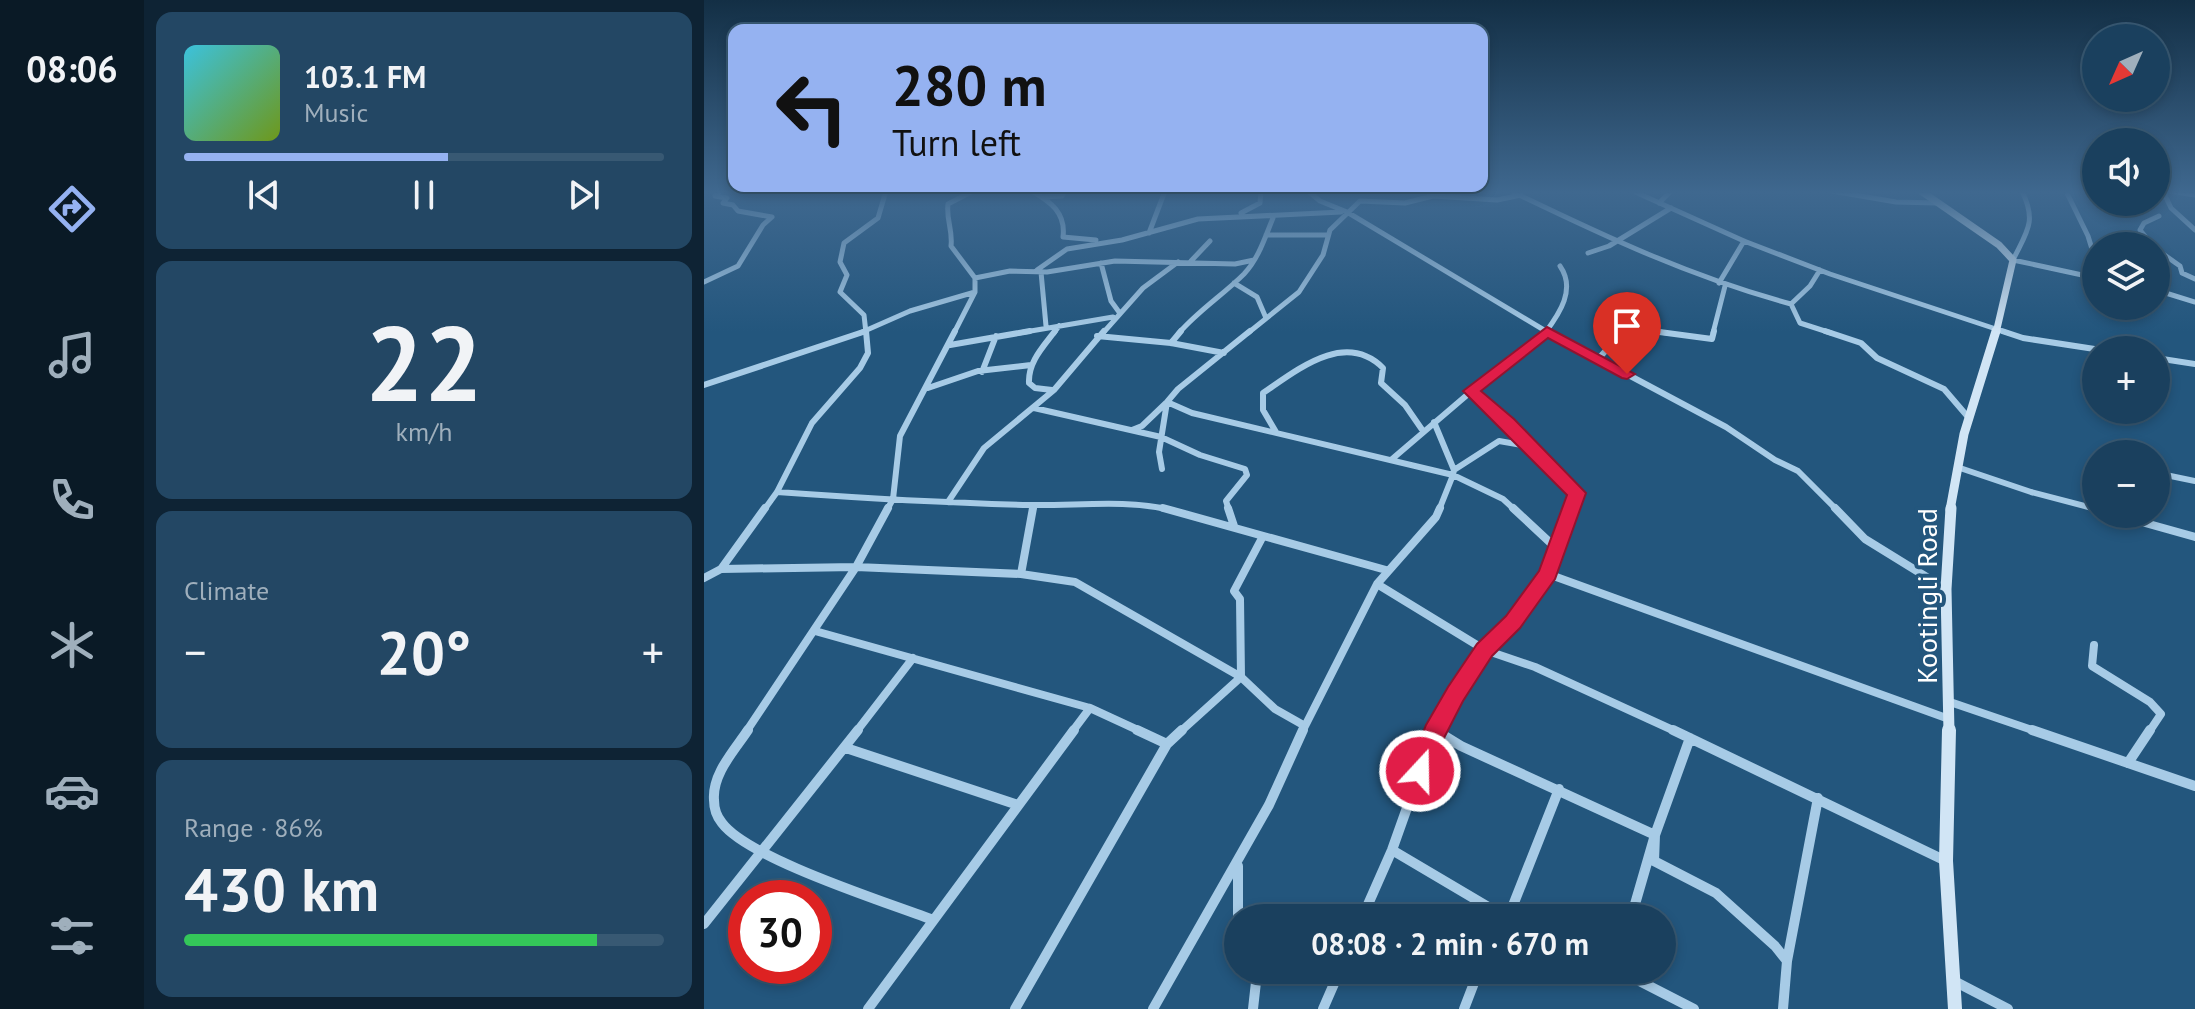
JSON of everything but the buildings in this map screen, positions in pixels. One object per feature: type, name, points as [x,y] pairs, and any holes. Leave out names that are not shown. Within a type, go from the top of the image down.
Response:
[{"type":"street","points":[[704,282],[738,266],[755,238]]},
{"type":"street","points":[[704,578],[721,569],[777,492],[812,423],[868,353],[864,315],[840,292],[847,275],[840,262],[842,246],[853,238]]},
{"type":"street","points":[[933,920],[764,852],[723,825],[712,795],[716,778],[856,567],[893,499],[900,436],[975,292],[975,278],[951,246],[952,238]]},
{"type":"street","points":[[1039,271],[1067,249],[1100,241],[1073,238]]},
{"type":"street","points":[[1067,249],[1123,238]]},
{"type":"street","points":[[1171,343],[1197,312],[1234,283],[1254,260],[1265,238]]},
{"type":"street","points":[[1130,431],[1142,426],[1174,392],[1306,286],[1323,255],[1326,238]]},
{"type":"street","points":[[1390,238],[1547,332],[1600,357],[1601,361],[1726,427],[1775,460],[1798,471],[1876,547],[1946,589]]},
{"type":"street","points":[[1608,238],[1722,284],[1791,304],[1800,323],[1861,343],[1877,358],[1944,389],[1968,417]]},
{"type":"street","points":[[1588,253],[1622,238]]},
{"type":"street","points":[[1738,238],[1820,270],[2023,338],[2082,347]]},
{"type":"street","points":[[1989,238],[2013,260],[2082,275]]},
{"type":"street","points":[[2013,260],[2024,238]]},
{"type":"street","points":[[1189,263],[1199,256],[1210,241]]},
{"type":"street","points":[[1600,357],[1619,336],[1635,329],[1712,339],[1722,284],[1744,241]]},
{"type":"street","points":[[2170,259],[2180,266],[2182,273],[2195,279]]},
{"type":"street","points":[[975,278],[1010,271],[1039,271],[1101,263],[1235,264],[1254,260]]},
{"type":"street","name":"Kootingli Road","points":[[1955,1009],[1946,861],[1950,702],[1946,589],[1948,524],[1968,417],[1997,329],[2013,260]]},
{"type":"street","points":[[948,502],[977,456],[1052,390],[1116,314],[1161,272],[1178,262]]},
{"type":"street","points":[[1101,263],[1116,314]]},
{"type":"street","points":[[1391,460],[1471,391],[1547,332],[1568,295],[1567,276],[1560,266]]},
{"type":"street","points":[[1791,304],[1810,286],[1820,270]]},
{"type":"street","points":[[1039,271],[1046,326]]},
{"type":"street","points":[[1234,283],[1257,297],[1266,318]]},
{"type":"street","points":[[704,385],[867,331],[910,311],[975,292]]},
{"type":"street","points":[[2170,294],[2195,302]]},
{"type":"street","points":[[950,345],[1116,314]]},
{"type":"street","points":[[1052,390],[1035,388],[1029,383],[1027,374],[1031,365],[1040,358],[1044,343],[1059,326]]},
{"type":"street","points":[[982,372],[996,336]]},
{"type":"street","points":[[1097,336],[1171,343],[1224,353]]},
{"type":"street","points":[[1276,432],[1263,410],[1263,393],[1312,359],[1356,353],[1374,359],[1383,368],[1381,383],[1405,405],[1423,431]]},
{"type":"street","points":[[2170,360],[2195,364]]},
{"type":"street","points":[[927,389],[954,377],[1016,364],[1031,365]]},
{"type":"street","points":[[1368,904],[1392,850],[1434,732],[1485,650],[1513,622],[1548,574],[1577,493],[1527,446],[1508,423],[1471,391]]},
{"type":"street","points":[[1167,402],[1192,413],[1453,473],[1503,499],[1557,549]]},
{"type":"street","points":[[1162,469],[1159,452],[1167,402]]},
{"type":"street","points":[[1034,408],[1161,437],[1247,472],[1226,501],[1234,526]]},
{"type":"street","points":[[1434,422],[1453,473]]},
{"type":"street","points":[[1153,1009],[1238,864],[1386,570],[1436,517],[1453,473],[1499,441],[1527,446]]},
{"type":"street","points":[[1957,467],[2082,505]]},
{"type":"street","points":[[2170,476],[2195,481]]},
{"type":"street","points":[[777,492],[1034,505],[1122,503],[1162,508],[1386,570]]},
{"type":"street","points":[[1021,574],[1034,505]]},
{"type":"street","points":[[2163,528],[2195,537]]},
{"type":"street","points":[[1015,1009],[1167,744],[1241,677],[1240,599],[1234,591],[1262,538]]},
{"type":"street","points":[[721,569],[856,567],[1057,578],[1091,588],[1241,677],[1275,709],[1305,726]]},
{"type":"street","points":[[1548,574],[1949,719]]},
{"type":"street","points":[[1377,584],[1485,650],[1535,667],[1946,861]]},
{"type":"street","points":[[815,631],[1090,708],[1167,744]]},
{"type":"street","points":[[2094,645],[2092,666],[2150,702],[2161,714],[2128,763]]},
{"type":"street","points":[[704,924],[846,748],[913,658]]},
{"type":"street","points":[[1950,702],[2195,786]]},
{"type":"street","points":[[868,1009],[1090,708]]},
{"type":"street","points":[[1434,732],[1481,757],[1615,813],[1655,835]]},
{"type":"street","points":[[1635,904],[1655,835],[1690,738]]},
{"type":"street","points":[[846,748],[1018,805]]},
{"type":"street","points":[[1513,904],[1559,789]]},
{"type":"street","points":[[1783,1009],[1787,961],[1818,798]]},
{"type":"street","points":[[1655,835],[1654,861],[1716,893],[1775,946],[1787,961]]},
{"type":"street","points":[[1392,850],[1483,904]]},
{"type":"street","points":[[1238,864],[1238,904]]},
{"type":"street","points":[[1954,981],[2008,1009]]},
{"type":"street","points":[[1253,1009],[1256,984]]},
{"type":"street","points":[[1323,1009],[1334,984]]},
{"type":"street","points":[[1464,1009],[1474,984]]},
{"type":"street","points":[[1645,984],[1694,1009]]},
{"type":"route","points":[[1420,771],[1434,732],[1455,694],[1485,650],[1513,622],[1548,574],[1577,493],[1527,446],[1508,423],[1471,391],[1547,332],[1600,357],[1601,361],[1627,374]]}]
